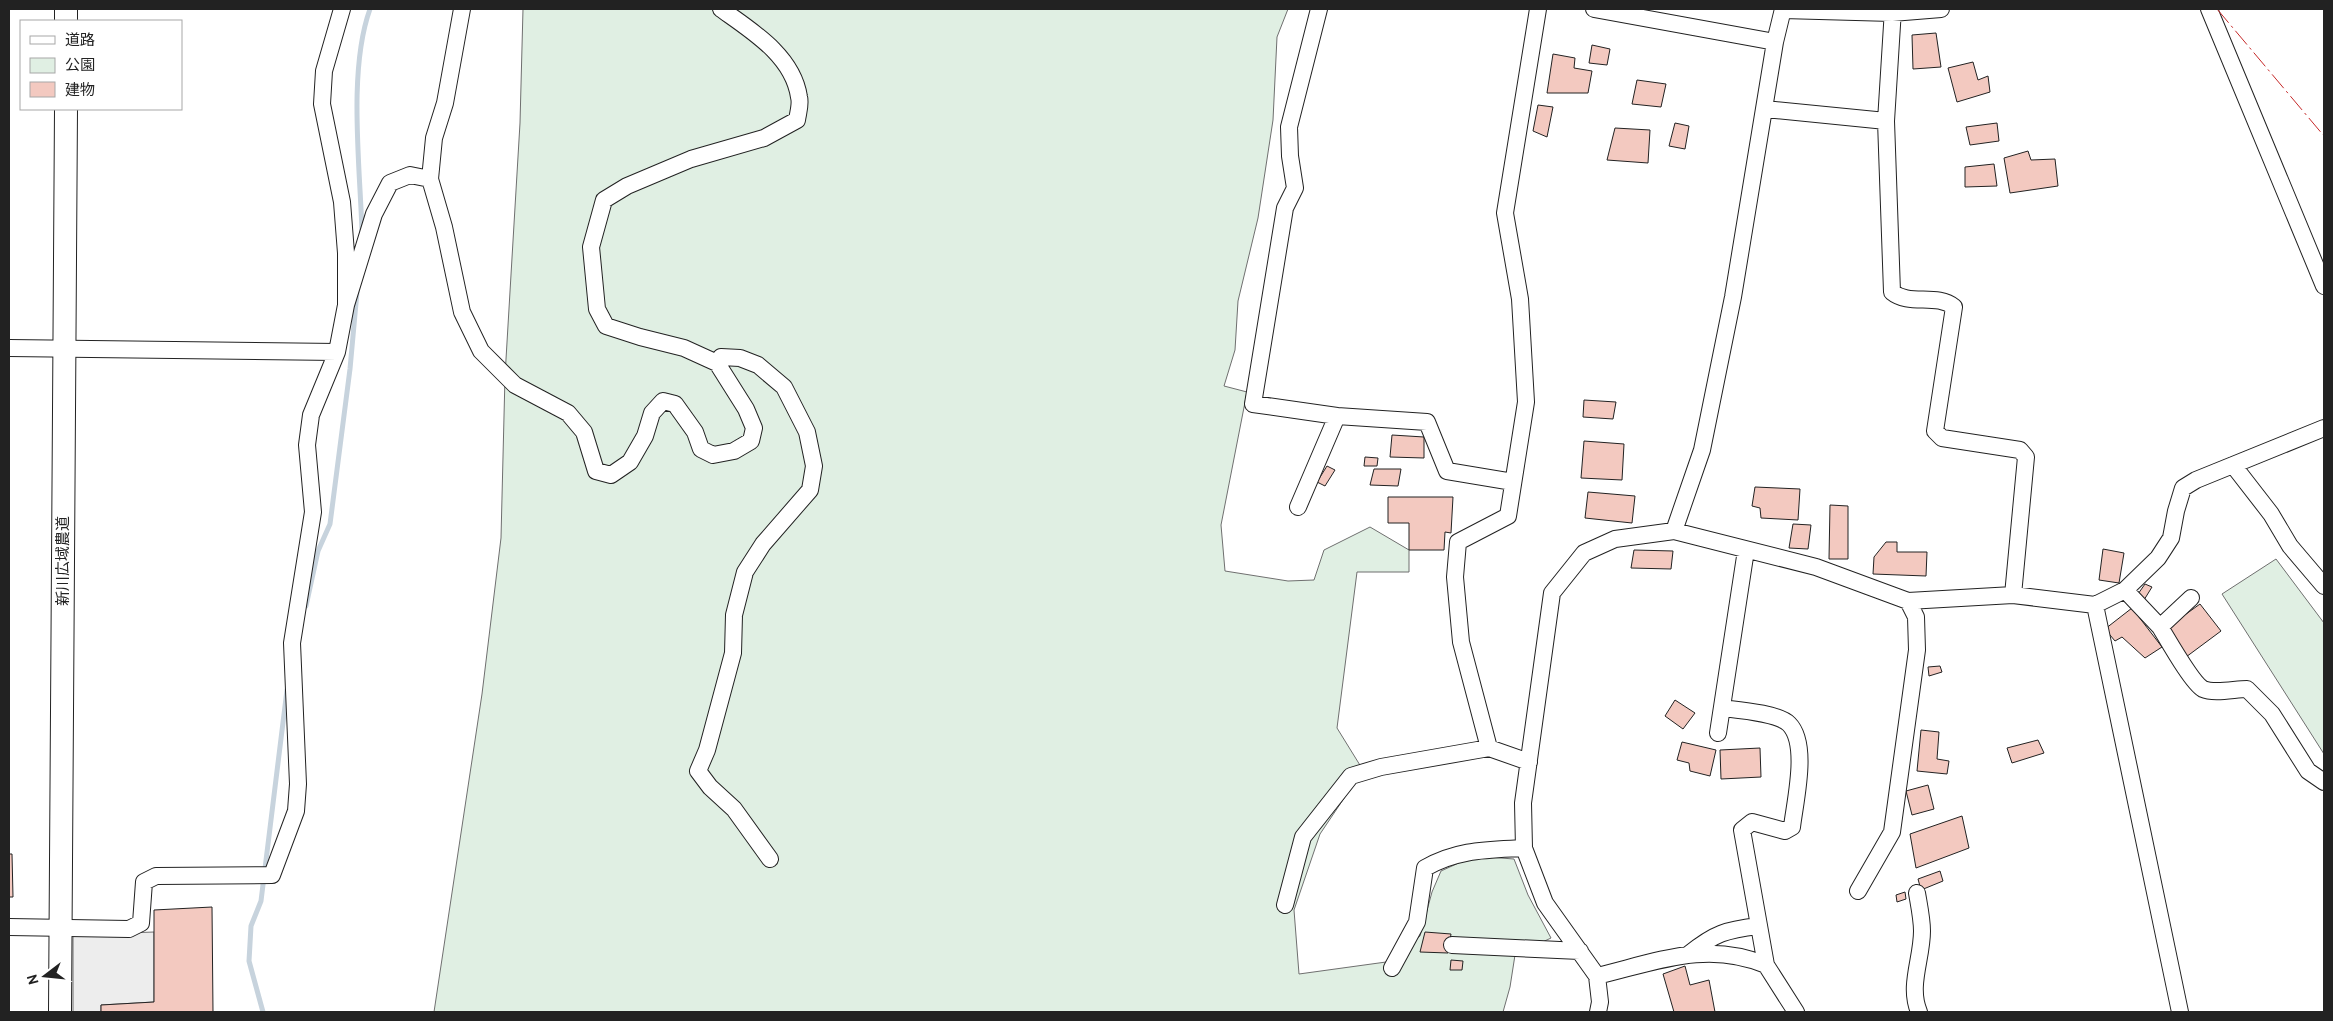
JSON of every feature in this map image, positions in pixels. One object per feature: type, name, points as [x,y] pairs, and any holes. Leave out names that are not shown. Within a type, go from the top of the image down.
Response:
[{"type":"street","points":[[342,9],[324,72],[322,104],[342,202],[346,253],[346,305]]},
{"type":"street","points":[[462,9],[445,103],[434,138],[430,178],[444,227],[462,312],[481,351],[516,385],[568,413],[584,432],[596,471],[611,475],[630,462],[645,436],[652,413],[663,401],[675,404],[695,432],[701,448],[712,455],[734,450],[751,441],[754,428],[746,409],[717,363],[684,348],[606,326],[597,309],[591,247],[604,200],[627,186],[691,159],[764,138],[797,120],[800,99],[794,77],[766,42],[722,9]]},
{"type":"street","points":[[1319,9],[1289,127],[1290,156],[1295,188],[1285,208],[1253,404],[1337,416],[1427,422],[1448,471],[1513,482]]},
{"type":"street","points":[[1489,748],[1461,642],[1455,577],[1458,542],[1508,516],[1526,402],[1520,299],[1505,213],[1538,9]]},
{"type":"street","points":[[1594,9],[1775,42]]},
{"type":"street","points":[[1674,532],[1702,450],[1733,296],[1775,42],[1783,10],[1892,11],[1941,9]]},
{"type":"street","points":[[2209,9],[2324,286]]},
{"type":"street","points":[[1892,11],[1886,121],[1892,292],[1899,297],[1947,302],[1954,307],[1935,431],[1942,438],[2020,450],[2026,458],[2013,595]]},
{"type":"street","points":[[1764,109],[1886,121]]},
{"type":"street","name":"新川広域農道","points":[[60,1012],[66,110]]},
{"type":"street","points":[[9,927],[129,929],[142,923],[144,882],[156,876],[272,874],[296,811],[298,784],[292,643],[313,512],[307,445],[311,414],[337,352],[346,305],[374,214],[390,183],[410,175],[430,178]]},
{"type":"street","points":[[9,348],[337,352]]},
{"type":"street","points":[[717,363],[721,358],[740,358],[758,365],[784,387],[807,432],[814,466],[810,490],[764,544],[745,572],[734,615],[733,653],[707,750],[698,771],[710,787],[734,809],[770,859]]},
{"type":"street","points":[[1298,507],[1337,416]]},
{"type":"street","points":[[1598,1012],[1600,1002],[1597,976],[1545,903],[1524,848],[1523,803],[1552,593],[1584,553],[1616,539],[1674,532],[1816,567],[1908,601],[2013,595],[2095,605],[2125,590],[2158,558],[2170,538],[2183,488],[2196,480],[2324,428]]},
{"type":"street","points":[[2233,465],[2271,514],[2290,546],[2324,586]]},
{"type":"street","points":[[1718,733],[1746,550]]},
{"type":"street","points":[[2125,590],[2160,627],[2191,676],[2203,689],[2216,691],[2247,689],[2272,714],[2308,771],[2324,782]]},
{"type":"street","points":[[2160,627],[2191,598]]},
{"type":"street","points":[[1858,891],[1892,832],[1917,650],[1916,616],[1908,601]]},
{"type":"street","points":[[2095,605],[2180,1012]]},
{"type":"street","points":[[1722,708],[1775,717],[1790,724],[1800,748],[1792,827],[1784,831],[1752,822],[1742,830],[1766,965],[1796,1012]]},
{"type":"street","points":[[1285,905],[1303,837],[1350,776],[1381,767],[1489,748],[1529,762]]},
{"type":"street","points":[[1392,968],[1417,922],[1425,868],[1444,857],[1470,851],[1524,848]]},
{"type":"street","points":[[1917,893],[1922,931],[1919,962],[1913,988],[1919,1012]]},
{"type":"street","points":[[1689,954],[1710,937],[1736,929],[1758,926]]},
{"type":"street","points":[[1452,945],[1580,951]]},
{"type":"street","points":[[1597,976],[1689,954],[1728,953],[1766,965]]},
{"type":"green space","points":[[523,9],[1288,9],[1277,37],[1273,120],[1258,218],[1238,301],[1235,350],[1224,386],[1247,392],[1221,525],[1225,571],[1288,581],[1314,580],[1324,550],[1370,527],[1409,550],[1409,572],[1357,572],[1337,728],[1363,770],[1320,834],[1294,910],[1299,974],[1386,962],[1420,936],[1432,892],[1441,871],[1474,856],[1514,859],[1528,895],[1551,938],[1515,955],[1510,987],[1503,1012],[434,1012],[482,694],[501,538],[505,376],[520,123]]},
{"type":"green space","points":[[2276,559],[2324,623],[2324,754],[2222,594]]},
{"type":"shaded area","points":[[154,932],[154,1002],[101,1005],[101,1012],[73,1012],[73,935]]},
{"type":"building","points":[[1936,33],[1941,67],[1913,69],[1912,35]]},
{"type":"building","points":[[1592,45],[1610,49],[1607,65],[1589,63]]},
{"type":"building","points":[[1553,54],[1575,58],[1574,68],[1592,71],[1588,93],[1547,93]]},
{"type":"building","points":[[1973,62],[1978,80],[1988,76],[1990,92],[1957,102],[1948,68]]},
{"type":"building","points":[[1637,80],[1666,84],[1661,107],[1632,104]]},
{"type":"building","points":[[1538,105],[1553,107],[1547,137],[1533,131]]},
{"type":"building","points":[[1675,123],[1689,126],[1685,149],[1669,146]]},
{"type":"building","points":[[1997,123],[1999,141],[1970,145],[1966,127]]},
{"type":"building","points":[[1615,128],[1650,130],[1648,163],[1607,160]]},
{"type":"building","points":[[2028,151],[2031,160],[2055,159],[2058,186],[2010,193],[2004,158]]},
{"type":"building","points":[[1994,164],[1997,186],[1965,187],[1965,167]]},
{"type":"building","points":[[1584,400],[1616,402],[1613,419],[1583,417]]},
{"type":"building","points":[[1392,435],[1424,437],[1424,458],[1390,457]]},
{"type":"building","points":[[1584,441],[1624,444],[1622,480],[1581,478]]},
{"type":"building","points":[[1365,457],[1378,458],[1377,466],[1364,466]]},
{"type":"building","points":[[1327,466],[1335,470],[1325,486],[1317,482]]},
{"type":"building","points":[[1374,469],[1401,469],[1398,486],[1370,485]]},
{"type":"building","points":[[1755,487],[1800,489],[1798,520],[1761,518],[1760,508],[1752,506]]},
{"type":"building","points":[[1588,492],[1635,496],[1632,523],[1585,518]]},
{"type":"building","points":[[1388,497],[1453,497],[1451,533],[1445,532],[1444,550],[1409,550],[1409,523],[1388,523]]},
{"type":"building","points":[[1830,505],[1848,506],[1848,559],[1829,559]]},
{"type":"building","points":[[1793,524],[1811,525],[1808,549],[1789,548]]},
{"type":"building","points":[[1886,542],[1897,542],[1897,552],[1927,552],[1926,576],[1873,574],[1874,557]]},
{"type":"building","points":[[2103,549],[2124,553],[2119,583],[2099,580]]},
{"type":"building","points":[[1634,550],[1673,551],[1671,569],[1631,568]]},
{"type":"building","points":[[2145,584],[2152,587],[2144,600],[2138,594]]},
{"type":"building","points":[[2200,604],[2221,631],[2186,657],[2168,627]]},
{"type":"building","points":[[2132,608],[2162,647],[2145,658],[2122,637],[2115,641],[2105,629]]},
{"type":"building","points":[[1940,666],[1942,672],[1929,676],[1928,667]]},
{"type":"building","points":[[1675,700],[1695,713],[1683,729],[1665,716]]},
{"type":"building","points":[[1921,730],[1939,732],[1937,759],[1949,761],[1947,774],[1917,771]]},
{"type":"building","points":[[2038,740],[2044,753],[2012,763],[2007,748]]},
{"type":"building","points":[[1682,742],[1716,750],[1710,776],[1690,771],[1689,763],[1677,760]]},
{"type":"building","points":[[1760,748],[1761,777],[1721,779],[1720,750]]},
{"type":"building","points":[[1928,785],[1934,809],[1912,815],[1906,791]]},
{"type":"building","points":[[1962,816],[1969,848],[1916,868],[1910,834]]},
{"type":"building","points":[[9,854],[12,854],[13,897],[9,897]]},
{"type":"building","points":[[1940,871],[1943,881],[1921,890],[1918,879]]},
{"type":"building","points":[[1905,892],[1906,899],[1897,902],[1896,895]]},
{"type":"building","points":[[212,907],[213,1012],[101,1012],[101,1005],[154,1002],[154,910]]},
{"type":"building","points":[[1425,932],[1451,934],[1448,953],[1420,952]]},
{"type":"building","points":[[1451,960],[1463,961],[1462,970],[1450,970]]},
{"type":"building","points":[[1685,966],[1690,985],[1709,980],[1715,1012],[1674,1012],[1663,974]]},
{"type":"waterway","points":[[362,232],[357,89],[363,33],[370,9]]},
{"type":"waterway","points":[[306,606],[318,551],[330,524],[350,369],[357,292]]},
{"type":"waterway","points":[[263,1012],[249,961],[251,926],[261,901],[287,690]]},
{"type":"power","points":[[2217,9],[2324,136]]}]
